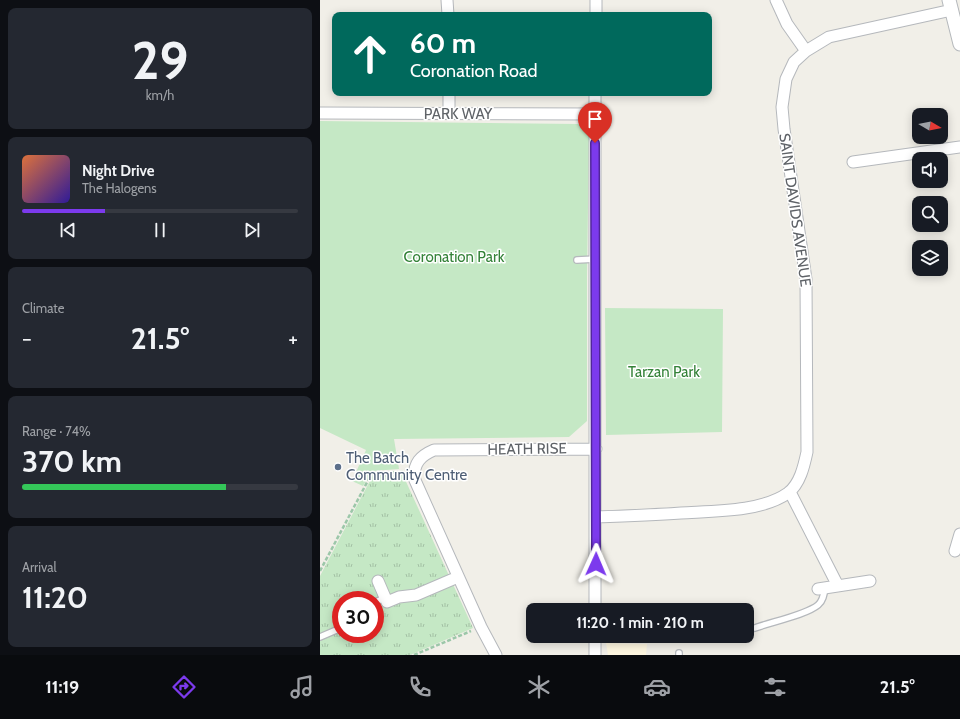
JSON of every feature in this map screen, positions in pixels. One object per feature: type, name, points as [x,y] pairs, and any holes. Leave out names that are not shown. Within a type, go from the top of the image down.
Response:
[{"type":"street","points":[[447,0],[448,12]]},
{"type":"street","points":[[596,0],[596,12]]},
{"type":"street","points":[[776,0],[787,24],[806,50]]},
{"type":"street","points":[[951,5],[960,44]]},
{"type":"street","name":"SAINT DAVIDS AVENUE","points":[[790,492],[799,479],[807,452],[806,279],[784,129],[782,107],[786,79],[794,62],[806,50],[829,38],[951,5]]},
{"type":"street","points":[[449,96],[449,113]]},
{"type":"street","points":[[595,96],[595,603]]},
{"type":"street","name":"PARK WAY","points":[[320,113],[595,114]]},
{"type":"street","points":[[853,162],[960,147]]},
{"type":"street","name":"HEATH RISE","points":[[414,472],[415,466],[423,455],[434,450],[596,449]]},
{"type":"street","points":[[414,472],[414,478],[458,577],[481,627],[496,655]]},
{"type":"street","points":[[596,517],[734,509],[774,500],[790,492],[838,586]]},
{"type":"street","points":[[955,551],[960,534]]},
{"type":"street","points":[[384,601],[387,602],[399,597],[416,595],[458,577]]},
{"type":"street","points":[[378,581],[379,591]]},
{"type":"street","points":[[822,589],[870,581]]},
{"type":"street","points":[[595,643],[595,655]]},
{"type":"lane","points":[[577,260],[596,260]]},
{"type":"lane","points":[[755,628],[808,610],[818,605],[822,599],[822,589]]},
{"type":"lane","points":[[320,637],[332,632]]},
{"type":"path","points":[[320,571],[372,473],[414,472]]},
{"type":"path","points":[[414,655],[481,627]]},
{"type":"shaded area","points":[[606,643],[647,644],[646,655],[608,655]]},
{"type":"green space","name":"Coronation Park","points":[[320,121],[578,124],[585,127],[589,136],[587,421],[569,437],[394,439],[399,469],[372,471],[363,486],[352,481],[366,450],[320,428]]},
{"type":"green space","name":"Tarzan Park","points":[[605,308],[723,309],[722,432],[606,435]]},
{"type":"green space","points":[[373,475],[403,475],[473,628],[410,655],[320,655],[320,576]]},
{"type":"place","name":"The Batch Community Centre","points":[[338,467]]},
{"type":"route","points":[[595,143],[596,564]]}]
